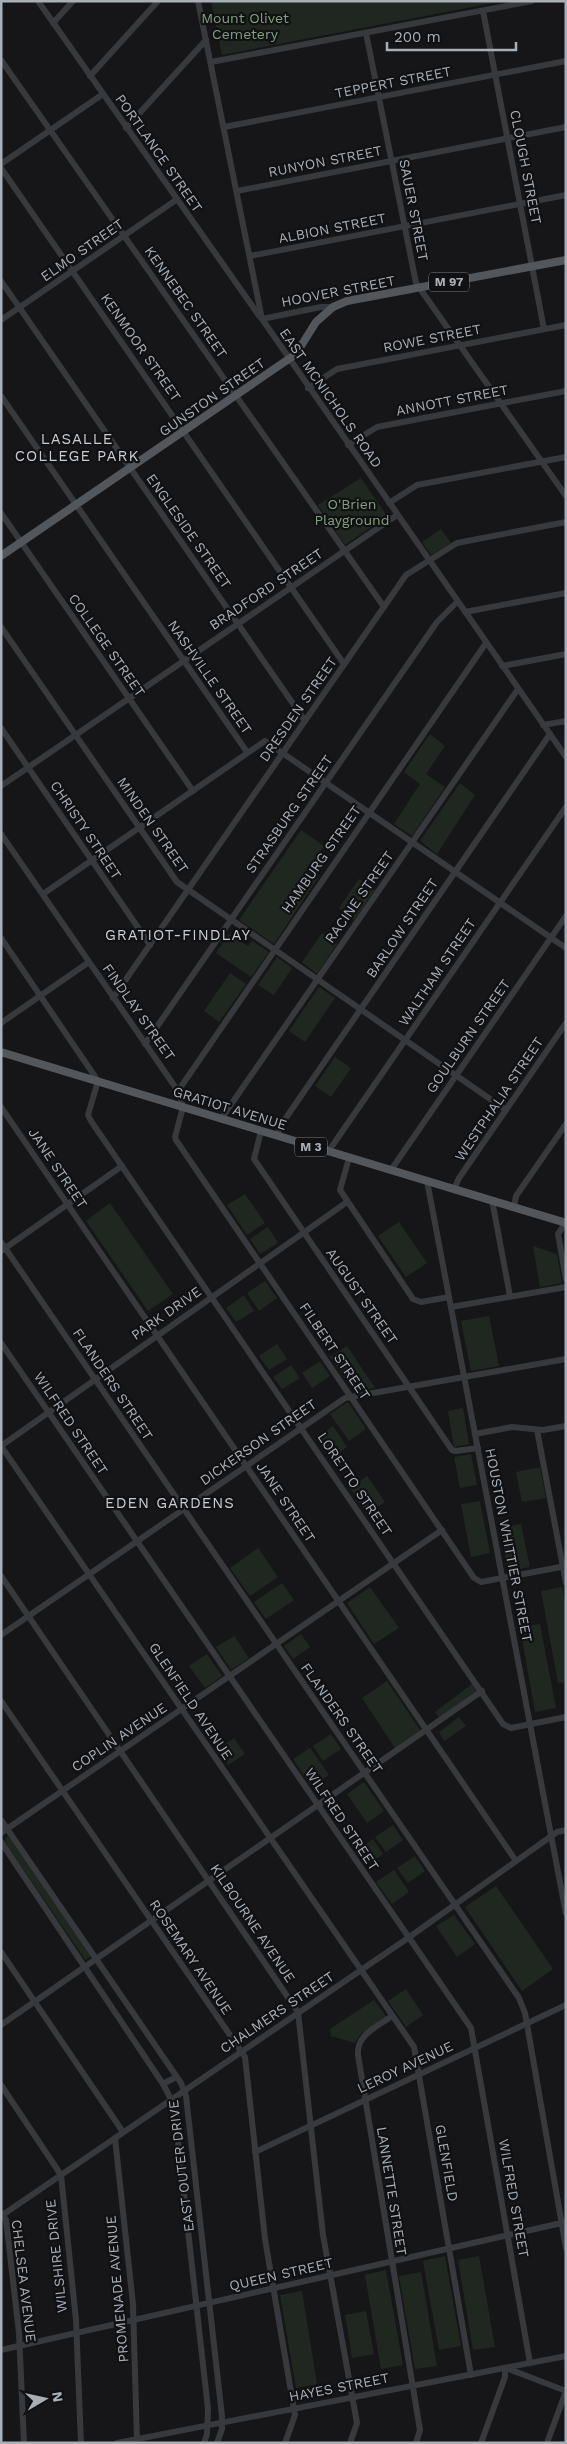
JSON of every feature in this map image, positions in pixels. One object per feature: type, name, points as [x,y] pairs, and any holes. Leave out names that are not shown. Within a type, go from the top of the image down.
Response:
[{"type":"main road","name":"HOOVER STREET","points":[[333,308],[347,301],[566,260]]},
{"type":"main road","name":"M 97","points":[[288,359],[299,350],[316,322],[333,308]]},
{"type":"main road","name":"GUNSTON STREET","points":[[1,556],[288,359]]},
{"type":"main road","name":"GRATIOT AVENUE","points":[[1,1052],[566,1223]]},
{"type":"street","name":"PORTLANCE STREET","points":[[38,1],[176,200],[262,319]]},
{"type":"street","points":[[53,23],[73,1]]},
{"type":"street","points":[[90,76],[158,1]]},
{"type":"street","name":"EAST MCNICHOLS ROAD","points":[[198,1],[262,319],[348,446],[566,757]]},
{"type":"street","points":[[211,62],[532,1]]},
{"type":"street","name":"CLOUGH STREET","points":[[483,11],[544,329]]},
{"type":"street","name":"SAUER STREET","points":[[366,33],[418,288],[566,496]]},
{"type":"street","points":[[126,128],[206,40]]},
{"type":"street","name":"KENNEBEC STREET","points":[[1,60],[384,607]]},
{"type":"street","name":"TEPPERT STREET","points":[[224,127],[566,61]]},
{"type":"street","points":[[1,164],[103,94]]},
{"type":"street","name":"RUNYON STREET","points":[[237,191],[566,127]]},
{"type":"street","name":"KENMOOR STREET","points":[[1,168],[344,664]]},
{"type":"street","name":"ALBION STREET","points":[[250,256],[566,195]]},
{"type":"street","name":"ELMO STREET","points":[[1,320],[176,200]]},
{"type":"street","name":"ENGLESIDE STREET","points":[[1,281],[305,721]]},
{"type":"street","name":"HOOVER STREET","points":[[262,319],[321,307],[333,308]]},
{"type":"street","name":"ROWE STREET","points":[[308,388],[337,369],[566,325]]},
{"type":"street","name":"ANNOTT STREET","points":[[348,446],[377,427],[566,391]]},
{"type":"street","name":"NASHVILLE STREET","points":[[1,396],[247,752],[265,742],[283,753],[566,948]]},
{"type":"street","points":[[389,504],[417,485],[566,457]]},
{"type":"street","name":"COLLEGE STREET","points":[[1,513],[192,791]]},
{"type":"street","name":"BRADFORD STREET","points":[[1,786],[397,515]]},
{"type":"street","name":"DRESDEN STREET","points":[[114,998],[406,576],[457,543],[566,522]]},
{"type":"street","points":[[465,612],[566,593]]},
{"type":"street","name":"STRASBURG STREET","points":[[145,1044],[436,622],[457,602]]},
{"type":"street","name":"MINDEN STREET","points":[[1,627],[174,879],[361,1010],[457,1074],[506,1110]]},
{"type":"street","name":"HAMBURG STREET","points":[[178,1091],[486,643]]},
{"type":"street","points":[[502,666],[566,654]]},
{"type":"street","name":"RACINE STREET","points":[[221,1119],[518,689]]},
{"type":"street","points":[[544,725],[566,721]]},
{"type":"street","name":"CHRISTY STREET","points":[[1,728],[150,945]]},
{"type":"street","name":"BARLOW STREET","points":[[277,1136],[282,1125],[550,734]]},
{"type":"street","points":[[42,894],[247,752]]},
{"type":"street","name":"WALTHAM STREET","points":[[328,1152],[566,807]]},
{"type":"street","name":"FINDLAY STREET","points":[[1,834],[178,1091],[183,1107]]},
{"type":"street","name":"GOULBURN STREET","points":[[390,1170],[566,916]]},
{"type":"street","points":[[1,938],[98,1081]]},
{"type":"street","points":[[1,1022],[89,962]]},
{"type":"street","name":"WESTPHALIA STREET","points":[[454,1189],[459,1178],[566,1023]]},
{"type":"street","name":"LORETTO STREET","points":[[98,1081],[88,1116],[508,1728],[530,1724]]},
{"type":"street","name":"JANE STREET","points":[[1,1107],[516,1861]]},
{"type":"street","name":"FILBERT STREET","points":[[183,1107],[176,1140],[259,1263],[476,1581],[481,1582],[503,1578]]},
{"type":"street","points":[[514,1207],[516,1196],[566,1124]]},
{"type":"street","name":"AUGUST STREET","points":[[261,1131],[254,1159],[302,1232],[452,1450],[478,1448]]},
{"type":"street","points":[[349,1158],[340,1190],[413,1298],[421,1302],[449,1297]]},
{"type":"street","points":[[3,1250],[122,1166]]},
{"type":"street","name":"HOUSTON WHITTIER STREET","points":[[427,1181],[566,1914]]},
{"type":"street","points":[[492,1200],[510,1296]]},
{"type":"street","name":"PARK DRIVE","points":[[1,1446],[211,1296],[347,1202]]},
{"type":"street","points":[[566,1223],[558,1234],[566,1279]]},
{"type":"street","name":"FLANDERS STREET","points":[[1,1242],[3,1250],[95,1379],[519,1998],[527,2023],[564,2222],[566,2248]]},
{"type":"street","points":[[451,1307],[566,1287]]},
{"type":"street","name":"WILFRED STREET","points":[[1,1343],[470,2028],[530,2363]]},
{"type":"street","name":"DICKERSON STREET","points":[[1,1635],[302,1427],[350,1396],[566,1359]]},
{"type":"street","points":[[475,1434],[512,1427],[537,1430],[566,1426]]},
{"type":"street","points":[[537,1430],[566,1583]]},
{"type":"street","name":"GLENFIELD AVENUE","points":[[1,1446],[361,1970]]},
{"type":"street","points":[[339,1602],[442,1530]]},
{"type":"street","points":[[503,1578],[564,1566]]},
{"type":"street","name":"KILBOURNE AVENUE","points":[[1,1576],[298,2012],[322,2224],[357,2423],[350,2443]]},
{"type":"street","name":"COPLIN AVENUE","points":[[4,1831],[339,1602]]},
{"type":"street","points":[[1,2025],[482,1692]]},
{"type":"street","name":"ROSEMARY AVENUE","points":[[1,1701],[245,2057],[272,2289],[294,2408]]},
{"type":"street","points":[[530,1724],[566,1717]]},
{"type":"street","name":"EAST OUTER DRIVE","points":[[1,1820],[4,1831],[96,1960],[184,2091],[188,2109],[222,2423],[217,2443]]},
{"type":"street","name":"CHALMERS STREET","points":[[2,2214],[408,1938],[552,1836],[566,1830]]},
{"type":"street","name":"EAST OUTER DRIVE","points":[[1,1842],[164,2084],[172,2099],[176,2111],[208,2409],[208,2426],[204,2443]]},
{"type":"street","points":[[1,1952],[123,2132]]},
{"type":"street","name":"GLENFIELD","points":[[361,1970],[414,2048],[471,2374]]},
{"type":"street","name":"LEROY AVENUE","points":[[255,2152],[566,2005]]},
{"type":"street","name":"LANNETTE STREET","points":[[392,2016],[365,2035],[358,2046],[358,2055],[390,2262],[420,2430],[416,2443]]},
{"type":"street","points":[[135,2042],[147,2034]]},
{"type":"street","points":[[164,2084],[176,2077]]},
{"type":"street","name":"WILSHIRE DRIVE","points":[[1,2085],[61,2175],[77,2333],[81,2443]]},
{"type":"street","points":[[176,2111],[188,2109]]},
{"type":"street","name":"PROMENADE AVENUE","points":[[115,2138],[134,2320],[138,2441]]},
{"type":"street","points":[[181,2159],[193,2158]]},
{"type":"street","name":"CHELSEA AVENUE","points":[[2,2214],[6,2220],[20,2346],[24,2443]]},
{"type":"street","name":"QUEEN STREET","points":[[1,2350],[564,2222]]},
{"type":"street","points":[[203,2357],[210,2353],[215,2354]]},
{"type":"street","name":"HAYES STREET","points":[[117,2443],[138,2441],[294,2408],[566,2356]]},
{"type":"street","points":[[481,2443],[505,2377],[505,2368],[566,2391],[547,2443]]},
{"type":"street","points":[[208,2409],[220,2407]]},
{"type":"street","points":[[285,2443],[295,2416],[294,2408]]},
{"type":"green space","name":"Mount Olivet Cemetery","points":[[211,1],[503,1],[222,55]]},
{"type":"green space","name":"O'Brien Playground","points":[[361,478],[387,516],[345,545],[318,505]]},
{"type":"green space","points":[[441,529],[451,543],[431,555],[422,542]]},
{"type":"green space","points":[[430,734],[445,746],[426,774],[445,787],[412,836],[394,824],[420,784],[404,772]]},
{"type":"green space","points":[[460,783],[475,795],[437,854],[420,841]]},
{"type":"green space","points":[[301,830],[324,846],[307,871],[318,878],[274,944],[239,920]]},
{"type":"green space","points":[[359,879],[375,890],[354,920],[339,908]]},
{"type":"green space","points":[[322,933],[337,944],[317,974],[302,962]]},
{"type":"green space","points":[[229,934],[248,946],[252,941],[269,952],[251,977],[216,953]]},
{"type":"green space","points":[[277,957],[292,968],[274,995],[258,985]]},
{"type":"green space","points":[[230,973],[246,984],[219,1022],[204,1011]]},
{"type":"green space","points":[[319,987],[335,998],[305,1042],[289,1031]]},
{"type":"green space","points":[[335,1057],[351,1068],[331,1097],[315,1086]]},
{"type":"green space","points":[[245,1194],[265,1223],[247,1235],[227,1205]]},
{"type":"green space","points":[[110,1203],[173,1294],[148,1311],[86,1221]]},
{"type":"green space","points":[[399,1222],[427,1263],[406,1277],[378,1236]]},
{"type":"green space","points":[[268,1227],[278,1243],[260,1254],[250,1239]]},
{"type":"green space","points":[[533,1246],[557,1254],[562,1283],[540,1287]]},
{"type":"green space","points":[[265,1281],[277,1298],[259,1311],[247,1293]]},
{"type":"green space","points":[[244,1295],[254,1311],[236,1322],[226,1308]]},
{"type":"green space","points":[[489,1316],[499,1366],[471,1371],[461,1321]]},
{"type":"green space","points":[[277,1344],[287,1359],[269,1370],[259,1356]]},
{"type":"green space","points":[[347,1346],[375,1388],[354,1391],[330,1357]]},
{"type":"green space","points":[[320,1361],[330,1376],[312,1388],[302,1373]]},
{"type":"green space","points":[[291,1365],[300,1378],[282,1389],[273,1377]]},
{"type":"green space","points":[[348,1402],[366,1429],[349,1441],[330,1414]]},
{"type":"green space","points":[[463,1408],[469,1444],[454,1447],[448,1411]]},
{"type":"green space","points":[[333,1426],[347,1447],[330,1459],[316,1438]]},
{"type":"green space","points":[[471,1454],[477,1485],[460,1488],[454,1457]]},
{"type":"green space","points":[[540,1467],[546,1498],[522,1502],[516,1472]]},
{"type":"green space","points":[[367,1476],[385,1502],[367,1514],[350,1488]]},
{"type":"green space","points":[[480,1501],[490,1553],[471,1557],[461,1504]]},
{"type":"green space","points":[[521,1524],[530,1567],[508,1571],[500,1528]]},
{"type":"green space","points":[[258,1548],[278,1577],[250,1596],[230,1568]]},
{"type":"green space","points":[[282,1583],[294,1600],[266,1619],[254,1602]]},
{"type":"green space","points":[[370,1587],[399,1628],[374,1644],[347,1603]]},
{"type":"green space","points":[[562,1587],[566,1607],[566,1682],[558,1683],[541,1591]]},
{"type":"green space","points":[[540,1624],[556,1708],[535,1712],[520,1627]]},
{"type":"green space","points":[[301,1634],[310,1647],[293,1659],[284,1646]]},
{"type":"green space","points":[[234,1636],[249,1658],[231,1670],[216,1647]]},
{"type":"green space","points":[[207,1654],[222,1676],[205,1688],[189,1666]]},
{"type":"green space","points":[[387,1681],[420,1730],[395,1748],[362,1698]]},
{"type":"green space","points":[[472,1684],[476,1691],[439,1718],[435,1712]]},
{"type":"green space","points":[[459,1717],[466,1726],[444,1741],[439,1732]]},
{"type":"green space","points":[[331,1734],[341,1749],[323,1761],[313,1746]]},
{"type":"green space","points":[[234,1738],[245,1754],[228,1765],[217,1750]]},
{"type":"green space","points":[[310,1748],[329,1775],[311,1786],[293,1759]]},
{"type":"green space","points":[[364,1782],[384,1811],[367,1823],[347,1794]]},
{"type":"green space","points":[[393,1825],[403,1840],[386,1852],[375,1837]]},
{"type":"green space","points":[[8,1836],[90,1957],[85,1960],[4,1841]]},
{"type":"green space","points":[[373,1839],[383,1854],[366,1866],[356,1851]]},
{"type":"green space","points":[[415,1856],[425,1871],[408,1883],[397,1868]]},
{"type":"green space","points":[[394,1870],[409,1892],[392,1904],[376,1882]]},
{"type":"green space","points":[[496,1886],[553,1969],[522,1991],[465,1907]]},
{"type":"green space","points":[[454,1915],[475,1944],[457,1957],[436,1926]]},
{"type":"green space","points":[[406,1989],[423,2015],[406,2027],[388,2001]]},
{"type":"green space","points":[[374,2000],[386,2016],[360,2035],[355,2043],[331,2036],[330,2029]]},
{"type":"green space","points":[[445,2256],[461,2346],[439,2350],[423,2261]]},
{"type":"green space","points":[[479,2256],[495,2347],[473,2350],[458,2260]]},
{"type":"green space","points":[[386,2270],[403,2365],[381,2369],[365,2275]]},
{"type":"green space","points":[[421,2272],[437,2366],[415,2369],[399,2276]]},
{"type":"green space","points":[[302,2291],[317,2384],[296,2388],[280,2295]]},
{"type":"green space","points":[[366,2311],[374,2354],[352,2358],[345,2315]]},
{"type":"district","name":"LASALLE COLLEGE PARK","points":[[77,448]]},
{"type":"district","name":"GRATIOT-FINDLAY","points":[[178,935]]},
{"type":"district","name":"EDEN GARDENS","points":[[170,1503]]}]
